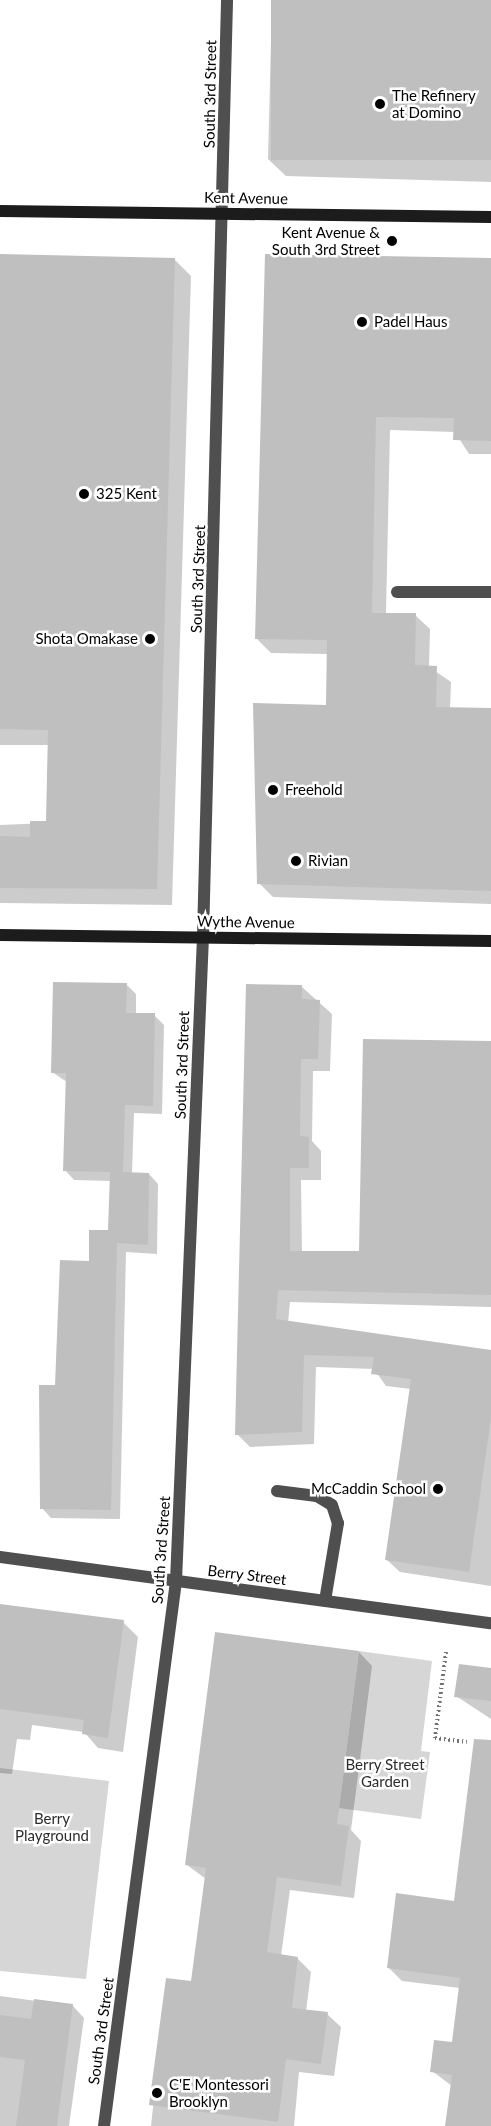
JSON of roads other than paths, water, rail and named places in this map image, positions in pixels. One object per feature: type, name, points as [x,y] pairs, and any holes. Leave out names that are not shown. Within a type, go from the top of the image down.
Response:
[{"type":"main road","name":"Kent Avenue","points":[[0,211],[491,217]]},
{"type":"main road","name":"Wythe Avenue","points":[[0,936],[491,941]]},
{"type":"street","name":"South 3rd Street","points":[[104,2126],[176,1581],[203,937],[227,0]]},
{"type":"street","points":[[397,592],[491,592]]},
{"type":"street","points":[[277,1491],[317,1496],[332,1505],[338,1523],[325,1601]]},
{"type":"street","name":"Berry Street","points":[[0,1557],[491,1623]]},
{"type":"place","name":"The Refinery at Domino","points":[[380,104]]},
{"type":"place","name":"Kent Avenue & South 3rd Street","points":[[392,241]]},
{"type":"place","name":"Padel Haus","points":[[362,322]]},
{"type":"place","name":"325 Kent","points":[[84,494]]},
{"type":"place","name":"Shota Omakase","points":[[150,639]]},
{"type":"place","name":"Freehold","points":[[273,790]]},
{"type":"place","name":"Rivian","points":[[296,861]]},
{"type":"place","name":"McCaddin School","points":[[438,1489]]},
{"type":"place","name":"C'E Montessori Brooklyn","points":[[157,2093]]},
{"type":"park label","name":"Berry Street Garden","points":[[385,1772]]},
{"type":"park label","name":"Berry Playground","points":[[52,1826]]}]
